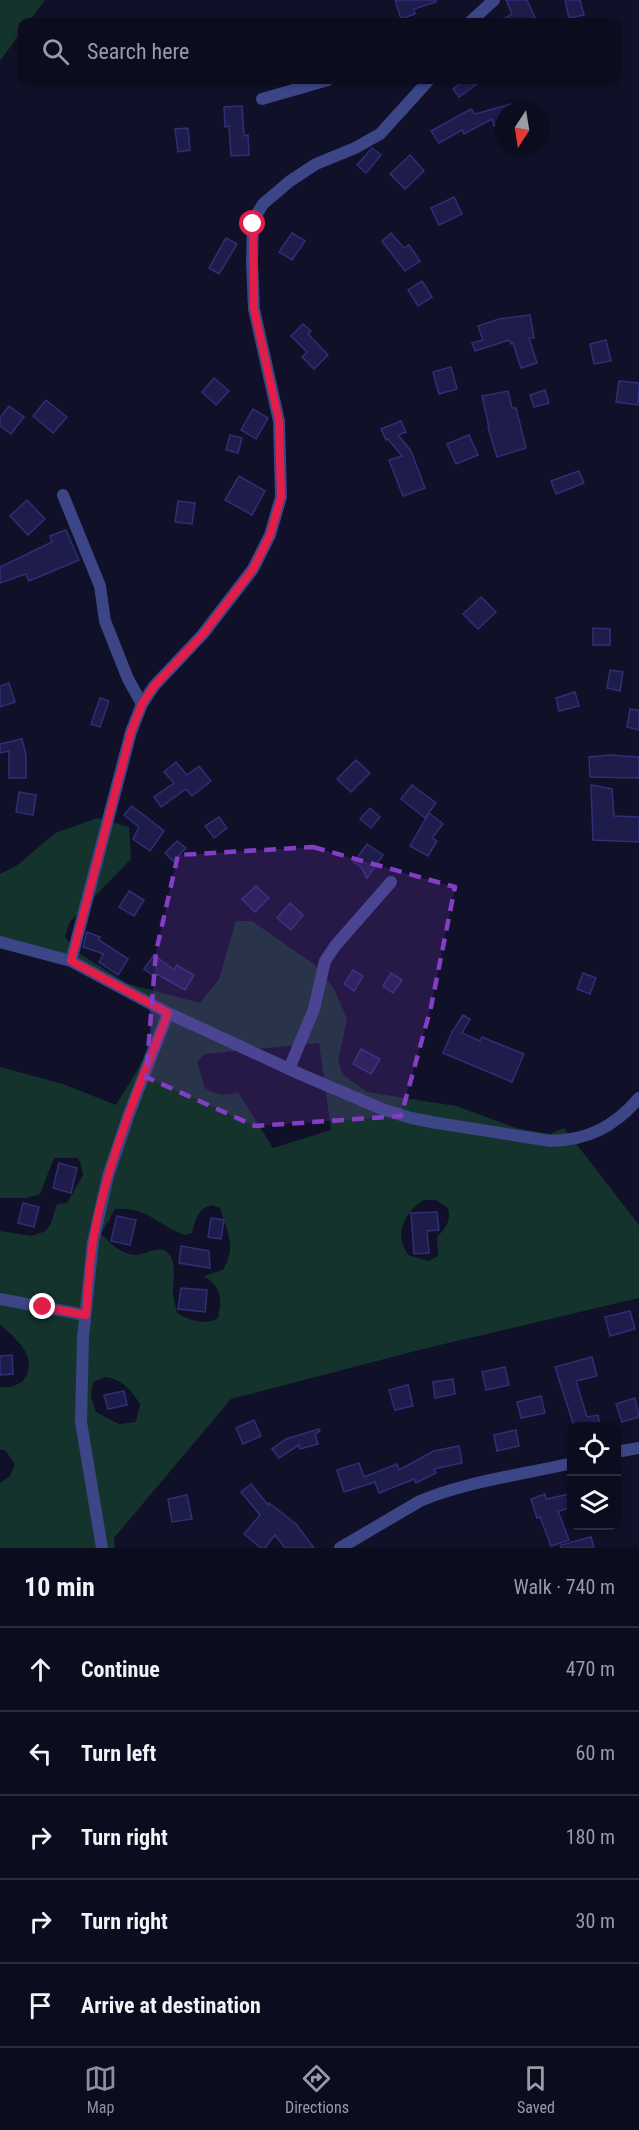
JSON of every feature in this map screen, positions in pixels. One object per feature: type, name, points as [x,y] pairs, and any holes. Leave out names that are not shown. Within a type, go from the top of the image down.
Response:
[{"type":"street","points":[[474,18],[494,0]]},
{"type":"street","points":[[262,99],[314,84]]},
{"type":"street","points":[[71,961],[131,732],[142,704],[154,686],[203,634],[253,569],[270,535],[281,497],[279,421],[254,309],[252,252],[255,217],[263,204],[290,181],[316,164],[355,148],[380,134],[425,84]]},
{"type":"street","points":[[63,495],[100,586],[105,621],[128,679],[142,704]]},
{"type":"street","points":[[289,1069],[314,1009],[325,961],[335,946],[391,882]]},
{"type":"street","points":[[0,942],[71,961],[168,1013],[289,1069],[382,1109],[411,1118],[551,1141],[572,1140],[596,1133],[627,1111],[639,1098]]},
{"type":"street","points":[[102,1548],[81,1422],[83,1338],[93,1242],[108,1176],[168,1013]]},
{"type":"street","points":[[0,1299],[86,1315]]},
{"type":"street","points":[[621,1451],[639,1448]]},
{"type":"street","points":[[340,1548],[420,1501],[433,1496],[465,1485],[567,1464]]},
{"type":"highlighted area","points":[[313,847],[455,887],[431,1007],[401,1116],[255,1126],[146,1077],[156,952],[178,855]]},
{"type":"green space","points":[[0,0],[45,0],[32,18],[18,18],[18,36],[0,61]]},
{"type":"green space","points":[[98,818],[129,827],[131,859],[70,922],[65,937],[74,950],[128,984],[200,1003],[219,979],[236,921],[252,921],[315,965],[334,989],[347,1019],[338,1061],[343,1075],[367,1092],[456,1106],[516,1128],[550,1134],[564,1128],[639,1225],[639,1298],[423,1349],[231,1399],[114,1538],[115,1548],[0,1548],[0,1483],[10,1476],[15,1464],[5,1450],[0,1450],[0,1387],[11,1387],[22,1382],[29,1365],[25,1350],[0,1324],[0,1231],[31,1236],[46,1231],[57,1204],[67,1203],[83,1175],[80,1161],[77,1158],[54,1158],[40,1194],[27,1198],[0,1198],[0,1067],[63,1084],[116,1105],[143,1059],[150,1036],[151,1023],[149,1009],[55,956],[0,939],[0,874],[19,864],[55,833]],"holes":[[[319,1043],[331,1130],[273,1148],[238,1092],[221,1094],[205,1088],[197,1062],[204,1054]],[[424,1200],[436,1200],[448,1208],[447,1224],[437,1237],[438,1256],[429,1261],[408,1255],[402,1241],[404,1223],[419,1203]],[[212,1205],[220,1208],[230,1246],[223,1270],[204,1276],[217,1289],[220,1304],[218,1318],[203,1322],[177,1313],[173,1295],[173,1265],[168,1253],[164,1250],[137,1255],[126,1253],[101,1234],[115,1209],[126,1209],[145,1214],[186,1235],[192,1233],[198,1216]],[[106,1377],[126,1386],[140,1404],[136,1422],[119,1424],[96,1412],[91,1397],[93,1382]]]},
{"type":"building","points":[[395,0],[436,0],[436,2],[414,9],[415,14],[401,18]]},
{"type":"building","points":[[506,0],[527,0],[535,18],[505,18],[512,14]]},
{"type":"building","points":[[565,0],[580,0],[584,15],[569,18]]},
{"type":"building","points":[[460,84],[477,84],[459,97],[453,89]]},
{"type":"building","points":[[242,106],[244,136],[248,135],[249,155],[231,156],[229,126],[225,127],[224,107]]},
{"type":"building","points":[[495,108],[495,126],[492,119],[464,134],[462,130],[439,143],[431,131],[471,109],[475,114]]},
{"type":"building","points":[[188,128],[190,150],[178,152],[175,129]]},
{"type":"building","points":[[372,148],[381,155],[366,173],[357,165]]},
{"type":"building","points":[[410,155],[424,171],[405,189],[390,174]]},
{"type":"building","points":[[454,197],[462,214],[439,225],[431,208]]},
{"type":"building","points":[[292,233],[305,241],[292,260],[279,252]]},
{"type":"building","points":[[391,233],[404,248],[409,245],[420,261],[405,271],[382,241]]},
{"type":"building","points":[[226,238],[237,244],[219,274],[209,268]]},
{"type":"building","points":[[422,281],[432,297],[418,306],[408,290]]},
{"type":"building","points":[[530,315],[534,338],[529,338],[537,363],[521,368],[513,343],[511,344],[509,340],[475,351],[472,343],[483,340],[478,326],[499,319]]},
{"type":"building","points":[[303,324],[311,331],[308,334],[328,355],[314,369],[302,357],[307,352],[291,336]]},
{"type":"building","points":[[606,340],[611,361],[594,364],[590,344]]},
{"type":"building","points":[[451,367],[457,389],[439,394],[433,372]]},
{"type":"building","points":[[214,378],[229,391],[216,405],[202,392]]},
{"type":"building","points":[[619,381],[639,383],[638,405],[616,402]]},
{"type":"building","points":[[545,390],[549,403],[534,407],[530,395]]},
{"type":"building","points":[[508,391],[512,408],[516,408],[526,448],[497,457],[482,396]]},
{"type":"building","points":[[46,400],[67,417],[53,433],[33,416]]},
{"type":"building","points":[[9,406],[24,417],[11,434],[0,426],[0,418]]},
{"type":"building","points":[[253,409],[268,418],[256,439],[241,430]]},
{"type":"building","points":[[401,421],[406,432],[398,435],[411,451],[425,488],[403,496],[389,460],[402,456],[388,439],[386,440],[381,429]]},
{"type":"building","points":[[230,435],[242,438],[238,453],[226,450]]},
{"type":"building","points":[[469,435],[478,455],[456,464],[447,444]]},
{"type":"building","points":[[579,471],[584,483],[556,494],[551,481]]},
{"type":"building","points":[[239,476],[265,491],[252,515],[225,500]]},
{"type":"building","points":[[27,500],[45,519],[28,535],[10,516]]},
{"type":"building","points":[[178,501],[195,503],[192,524],[175,522]]},
{"type":"building","points":[[66,530],[79,560],[29,581],[26,574],[0,583],[0,567],[52,542],[50,536]]},
{"type":"building","points":[[481,597],[496,612],[478,629],[463,614]]},
{"type":"building","points":[[593,628],[610,629],[610,645],[593,645]]},
{"type":"building","points":[[610,670],[623,672],[620,691],[607,688]]},
{"type":"building","points":[[9,683],[15,702],[0,707],[0,686]]},
{"type":"building","points":[[575,692],[579,706],[559,711],[556,698]]},
{"type":"building","points":[[100,698],[109,701],[100,727],[91,724]]},
{"type":"building","points":[[630,709],[639,710],[639,730],[627,727]]},
{"type":"building","points":[[22,739],[26,755],[26,778],[9,778],[9,751],[0,753],[0,744]]},
{"type":"building","points":[[610,755],[639,757],[639,778],[590,777],[589,757]]},
{"type":"building","points":[[356,760],[370,773],[351,792],[337,779]]},
{"type":"building","points":[[176,762],[187,775],[199,766],[211,781],[192,796],[186,789],[161,807],[154,797],[174,783],[164,772]]},
{"type":"building","points":[[412,785],[436,803],[425,818],[401,799]]},
{"type":"building","points":[[591,785],[612,789],[614,816],[639,817],[639,842],[593,840]]},
{"type":"building","points":[[19,792],[36,795],[33,815],[16,812]]},
{"type":"building","points":[[132,806],[164,831],[150,851],[133,839],[139,827],[124,815]]},
{"type":"building","points":[[370,808],[380,817],[371,828],[360,819]]},
{"type":"building","points":[[429,813],[443,824],[432,838],[437,841],[428,856],[410,846]]},
{"type":"building","points":[[219,817],[227,828],[214,838],[205,826]]},
{"type":"building","points":[[177,841],[186,848],[173,861],[165,853]]},
{"type":"building","points":[[367,844],[383,855],[367,878],[361,867],[354,862]]},
{"type":"building","points":[[256,886],[269,898],[255,912],[242,899]]},
{"type":"building","points":[[129,891],[144,900],[134,916],[119,907]]},
{"type":"building","points":[[290,903],[303,915],[291,930],[277,918]]},
{"type":"building","points":[[87,932],[100,937],[99,940],[128,959],[118,975],[99,962],[104,954],[83,947]]},
{"type":"building","points":[[154,955],[174,970],[177,965],[194,975],[185,990],[157,974],[155,977],[144,969]]},
{"type":"building","points":[[353,970],[363,976],[354,991],[344,984]]},
{"type":"building","points":[[391,973],[402,980],[393,993],[383,986]]},
{"type":"building","points":[[583,973],[596,978],[590,994],[577,989]]},
{"type":"building","points":[[463,1015],[470,1019],[462,1033],[480,1041],[482,1037],[524,1054],[512,1082],[443,1053],[452,1032]]},
{"type":"building","points":[[361,1049],[380,1059],[371,1074],[353,1064]]},
{"type":"building","points":[[59,1163],[77,1168],[71,1193],[53,1188]]},
{"type":"building","points":[[23,1203],[39,1207],[34,1227],[18,1223]]},
{"type":"building","points":[[437,1212],[439,1230],[427,1231],[429,1253],[414,1254],[411,1213]]},
{"type":"building","points":[[117,1216],[136,1220],[130,1245],[111,1241]]},
{"type":"building","points":[[211,1218],[224,1220],[221,1239],[208,1237]]},
{"type":"building","points":[[181,1246],[209,1251],[210,1268],[179,1263]]},
{"type":"building","points":[[181,1288],[207,1290],[205,1312],[178,1309]]},
{"type":"building","points":[[630,1311],[635,1329],[610,1336],[605,1317]]},
{"type":"building","points":[[12,1355],[13,1374],[0,1375],[0,1356]]},
{"type":"building","points":[[592,1357],[597,1376],[576,1381],[587,1417],[598,1415],[599,1422],[573,1422],[555,1367]]},
{"type":"building","points":[[505,1367],[509,1385],[486,1390],[482,1372]]},
{"type":"building","points":[[453,1379],[455,1394],[435,1398],[433,1382]]},
{"type":"building","points":[[408,1385],[413,1406],[395,1410],[389,1390]]},
{"type":"building","points":[[124,1391],[127,1405],[108,1409],[104,1395]]},
{"type":"building","points":[[541,1396],[545,1413],[521,1418],[517,1402]]},
{"type":"building","points":[[635,1398],[639,1417],[622,1422],[616,1404]]},
{"type":"building","points":[[254,1420],[261,1436],[243,1444],[236,1428]]},
{"type":"building","points":[[319,1429],[320,1431],[315,1434],[318,1444],[300,1449],[299,1445],[279,1458],[272,1449],[286,1439]]},
{"type":"building","points":[[516,1430],[519,1446],[497,1451],[494,1435]]},
{"type":"building","points":[[459,1446],[462,1463],[434,1469],[436,1473],[416,1483],[414,1479],[379,1493],[375,1482],[344,1492],[337,1470],[359,1463],[364,1477],[397,1464],[399,1470],[434,1451]]},
{"type":"building","points":[[251,1484],[268,1505],[269,1503],[296,1524],[314,1548],[285,1548],[275,1535],[265,1548],[261,1548],[244,1534],[260,1515],[241,1492]]},
{"type":"building","points":[[545,1494],[546,1499],[567,1495],[567,1509],[558,1511],[569,1540],[551,1546],[540,1517],[537,1518],[531,1499]]},
{"type":"building","points":[[187,1495],[192,1519],[172,1522],[168,1499]]},
{"type":"building","points":[[591,1537],[594,1548],[561,1548],[561,1545]]},
{"type":"route","points":[[43,1307],[86,1315],[93,1242],[108,1176],[168,1013],[71,961],[131,732],[142,704],[154,686],[203,634],[253,569],[270,535],[281,497],[279,421],[254,309],[253,224]]}]
